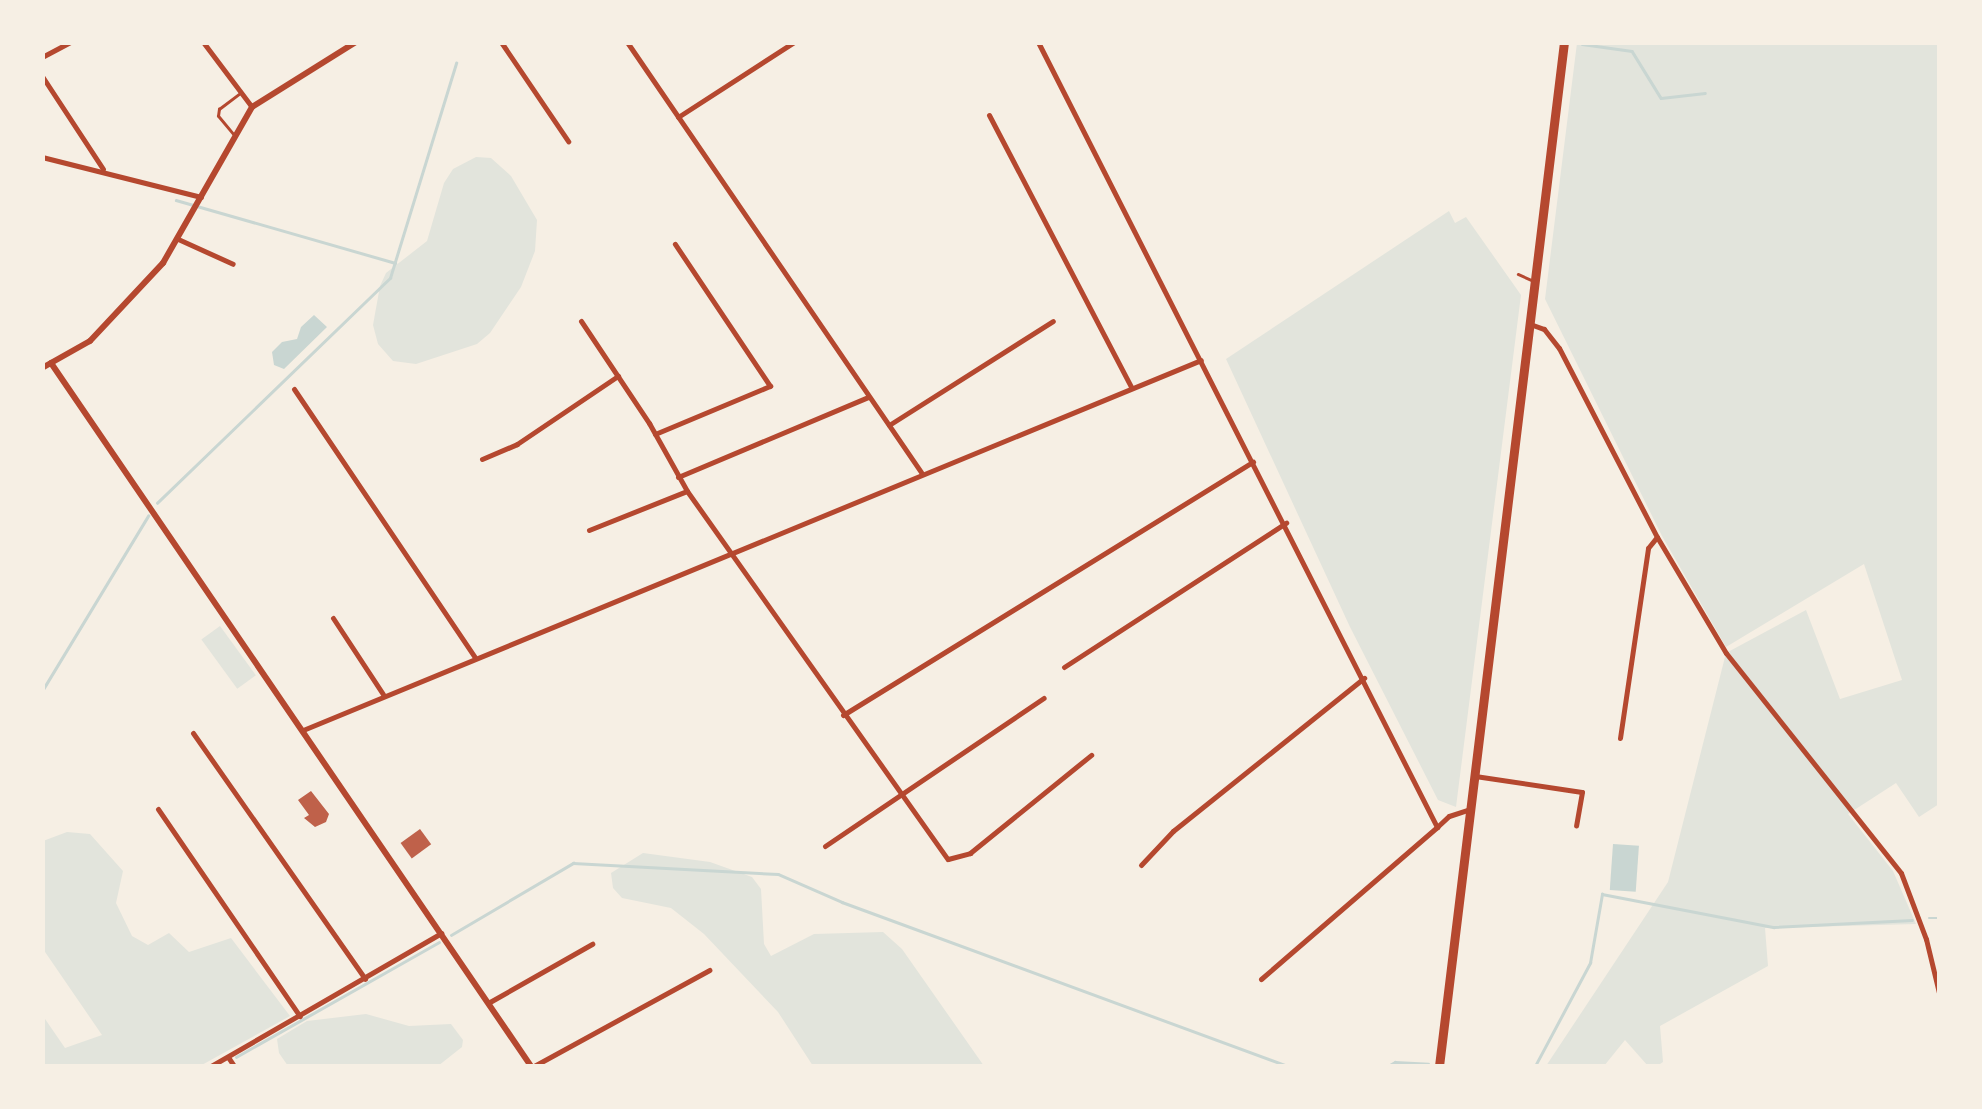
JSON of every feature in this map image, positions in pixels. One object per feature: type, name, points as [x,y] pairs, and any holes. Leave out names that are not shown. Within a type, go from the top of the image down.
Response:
[{"type":"highway","points":[[1439,1066],[1564,42]]},
{"type":"street","points":[[42,57],[70,42]]},
{"type":"street","points":[[203,42],[252,107]]},
{"type":"street","points":[[42,368],[90,341],[118,314],[178,239],[233,134],[252,107],[356,42]]},
{"type":"street","points":[[501,42],[568,140]]},
{"type":"street","points":[[628,42],[921,472]]},
{"type":"street","points":[[678,117],[794,42]]},
{"type":"street","points":[[1038,42],[1437,827]]},
{"type":"street","points":[[42,76],[103,164],[102,171]]},
{"type":"street","points":[[989,115],[1131,388]]},
{"type":"street","points":[[42,157],[201,197]]},
{"type":"street","points":[[178,239],[233,264]]},
{"type":"street","points":[[655,434],[770,386],[675,244]]},
{"type":"street","points":[[581,321],[655,434],[678,477],[948,859],[958,860],[970,853],[1091,755]]},
{"type":"street","points":[[889,425],[1053,321]]},
{"type":"street","points":[[1530,324],[1544,329],[1559,348],[1657,537],[1753,691],[1901,873],[1926,939],[1940,997]]},
{"type":"street","points":[[303,730],[921,472],[1201,360]]},
{"type":"street","points":[[51,363],[532,1066],[709,970]]},
{"type":"street","points":[[482,460],[517,444],[618,376]]},
{"type":"street","points":[[294,388],[475,656]]},
{"type":"street","points":[[678,477],[869,396]]},
{"type":"street","points":[[844,716],[1253,462]]},
{"type":"street","points":[[589,530],[688,491]]},
{"type":"street","points":[[1064,667],[1286,524]]},
{"type":"street","points":[[1620,738],[1648,548],[1657,537]]},
{"type":"street","points":[[333,618],[383,694]]},
{"type":"street","points":[[1142,865],[1173,832],[1364,678]]},
{"type":"street","points":[[825,846],[1044,698]]},
{"type":"street","points":[[192,733],[366,979]]},
{"type":"street","points":[[1475,776],[1582,792],[1576,824]]},
{"type":"street","points":[[158,809],[300,1016]]},
{"type":"street","points":[[1261,980],[1449,816],[1470,810]]},
{"type":"street","points":[[211,1066],[441,932]]},
{"type":"street","points":[[488,1003],[592,944]]},
{"type":"street","points":[[228,1057],[234,1066]]},
{"type":"lane","points":[[233,134],[218,116],[219,109],[237,90]]},
{"type":"lane","points":[[1518,274],[1536,281]]},
{"type":"shaded area","points":[[1577,43],[1939,43],[1939,804],[1919,817],[1896,783],[1848,814],[1893,871],[1916,924],[1765,928],[1768,966],[1660,1026],[1663,1062],[1657,1066],[1648,1066],[1625,1040],[1604,1066],[1546,1066],[1668,882],[1726,653],[1806,610],[1840,699],[1902,680],[1864,564],[1726,647],[1662,536],[1545,299]]},
{"type":"shaded area","points":[[476,157],[491,158],[511,176],[537,220],[535,251],[521,287],[490,333],[477,344],[416,364],[393,361],[378,344],[373,325],[380,286],[386,273],[427,241],[444,183],[453,169]]},
{"type":"shaded area","points":[[1449,211],[1455,223],[1466,217],[1521,295],[1456,807],[1438,800],[1350,627],[1226,359]]},
{"type":"shaded area","points":[[314,315],[327,327],[284,369],[274,365],[272,352],[282,342],[297,339],[301,327]]},
{"type":"shaded area","points":[[220,626],[256,675],[237,689],[201,640]]},
{"type":"shaded area","points":[[67,832],[90,834],[123,871],[116,903],[132,936],[148,945],[169,933],[189,952],[231,938],[290,1016],[200,1066],[43,1066],[43,1016],[65,1048],[102,1035],[43,949],[43,841]]},
{"type":"shaded area","points":[[1613,844],[1639,846],[1636,892],[1610,890]]},
{"type":"shaded area","points":[[643,853],[710,862],[752,877],[761,889],[764,944],[771,956],[814,934],[883,932],[902,949],[984,1066],[813,1066],[778,1012],[704,934],[671,908],[622,898],[613,888],[611,873]]},
{"type":"shaded area","points":[[366,1014],[409,1026],[451,1024],[463,1040],[462,1047],[438,1066],[288,1066],[279,1053],[277,1039],[307,1021]]},
{"type":"building","points":[[311,791],[329,814],[326,822],[315,827],[304,818],[309,815],[298,800]]},
{"type":"building","points":[[420,829],[431,844],[412,858],[401,843]]},
{"type":"waterway","points":[[1582,44],[1632,51],[1661,98],[1705,93]]},
{"type":"waterway","points":[[157,503],[390,278],[456,63]]},
{"type":"waterway","points":[[176,200],[395,263]]},
{"type":"waterway","points":[[42,691],[148,516]]},
{"type":"waterway","points":[[451,935],[573,863],[778,874],[842,902],[1288,1066]]},
{"type":"waterway","points":[[1535,1066],[1590,963],[1602,894],[1774,927],[1912,920]]},
{"type":"waterway","points":[[1929,918],[1940,918]]},
{"type":"waterway","points":[[236,1057],[439,942]]},
{"type":"waterway","points":[[1388,1066],[1395,1062],[1428,1064]]}]
